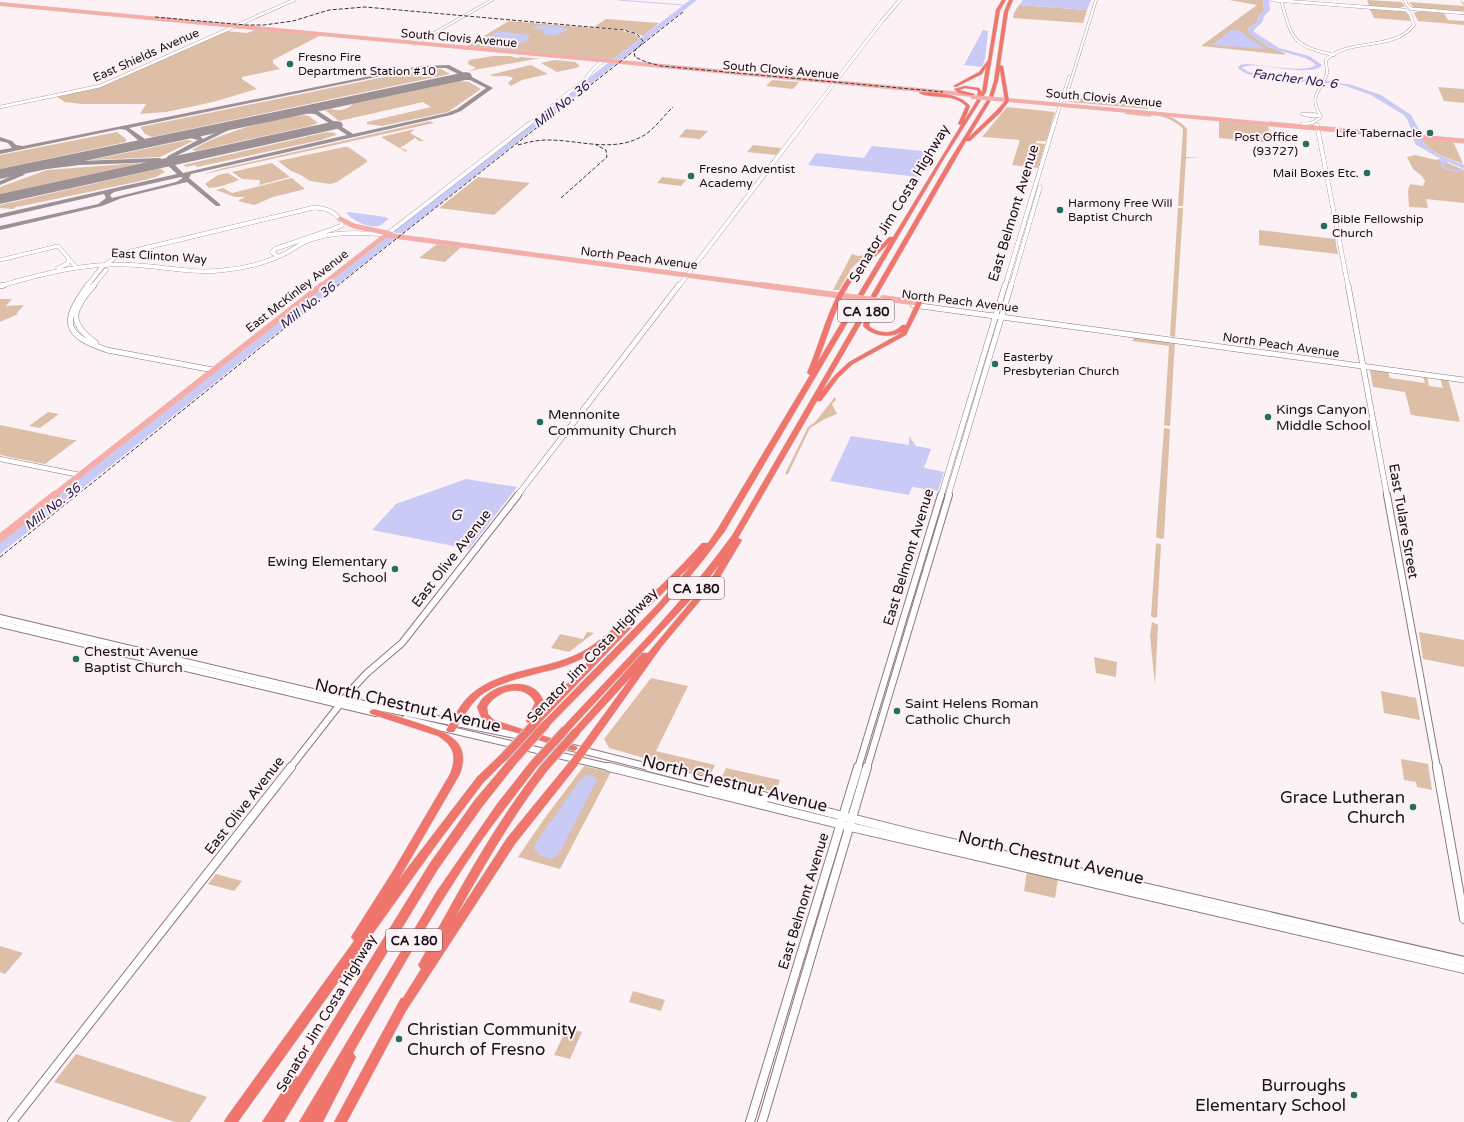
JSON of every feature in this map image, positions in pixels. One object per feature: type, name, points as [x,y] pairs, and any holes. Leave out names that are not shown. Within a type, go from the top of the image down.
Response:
[{"type":"highway","points":[[997,17],[996,12],[998,0]]},
{"type":"highway","name":"CA 180","points":[[992,53],[998,10],[1004,0]]},
{"type":"highway","name":"CA 180","points":[[952,161],[993,93],[1006,12],[1011,0]]},
{"type":"highway","points":[[1006,12],[1016,0]]},
{"type":"highway","points":[[951,95],[957,85],[983,71],[992,53]]},
{"type":"highway","name":"Senator Jim Costa Highway","points":[[277,1122],[448,845],[478,804],[505,758],[546,724],[668,598],[689,574],[721,531],[906,219],[984,92],[992,53]]},
{"type":"highway","points":[[952,161],[980,128],[1002,108],[1007,99],[1002,77],[1000,54]]},
{"type":"highway","points":[[971,114],[980,90],[969,86],[956,89],[960,92],[973,96]]},
{"type":"highway","points":[[921,93],[955,98],[967,105],[950,146]]},
{"type":"highway","name":"Senator Jim Costa Highway","points":[[305,1122],[464,857],[508,795],[538,766],[565,730],[707,575],[737,534],[952,161]]},
{"type":"highway","points":[[786,423],[817,358],[832,314],[841,294],[853,275],[884,246],[906,219]]},
{"type":"highway","points":[[893,262],[872,307],[866,322],[866,326],[872,331],[882,333],[899,331],[904,327],[916,304]]},
{"type":"highway","points":[[799,426],[846,367],[862,356],[904,334],[916,304]]},
{"type":"highway","points":[[230,1122],[433,840],[480,780],[505,758],[533,722],[668,584],[712,536],[735,501],[750,483]]},
{"type":"highway","points":[[340,1122],[487,850],[538,766],[576,732],[618,684],[673,626],[722,569],[741,535],[756,501]]},
{"type":"highway","points":[[454,726],[472,699],[491,685],[513,677],[553,668],[585,654],[618,628],[668,584]]},
{"type":"highway","points":[[403,1006],[502,854],[576,759],[673,626]]},
{"type":"highway","points":[[533,722],[540,703],[535,694],[527,689],[515,687],[501,690],[490,696],[482,707],[484,715],[491,722],[573,748]]},
{"type":"highway","points":[[287,1042],[375,910],[455,774],[459,763],[458,749],[449,739],[441,734],[374,712]]},
{"type":"highway","points":[[268,1122],[356,994]]},
{"type":"highway","points":[[316,1122],[378,1000]]},
{"type":"main road","name":"East Shields Avenue","points":[[167,55],[290,0]]},
{"type":"main road","name":"East Shields Avenue","points":[[0,106],[89,89],[105,84],[214,34],[294,0]]},
{"type":"main road","name":"East Olive Avenue","points":[[12,1122],[361,678],[402,643],[900,0]]},
{"type":"main road","points":[[1272,0],[1464,13]]},
{"type":"main road","points":[[1282,0],[1406,9]]},
{"type":"main road","name":"South Clovis Avenue","points":[[0,5],[233,26]]},
{"type":"main road","name":"South Clovis Avenue","points":[[0,5],[118,16]]},
{"type":"main road","name":"South Clovis Avenue","points":[[131,17],[602,60],[921,93],[1317,124],[1390,134],[1409,135]]},
{"type":"main road","points":[[203,40],[214,34]]},
{"type":"main road","name":"East McKinley Avenue","points":[[0,538],[150,414],[262,332],[330,278],[390,235],[565,94],[602,60]]},
{"type":"main road","name":"East McKinley Avenue","points":[[0,534],[131,434],[277,316],[347,262],[390,235],[469,168],[583,83],[602,60]]},
{"type":"main road","points":[[583,83],[588,76],[587,75]]},
{"type":"main road","name":"South Clovis Avenue","points":[[834,84],[932,92],[951,95]]},
{"type":"main road","points":[[901,91],[932,92]]},
{"type":"main road","name":"South Clovis Avenue","points":[[1062,103],[1231,119],[1317,124],[1409,135]]},
{"type":"main road","name":"East Belmont Avenue","points":[[762,1122],[848,823],[1062,103]]},
{"type":"main road","points":[[1093,107],[1118,108]]},
{"type":"main road","points":[[1106,108],[1136,109]]},
{"type":"main road","points":[[1231,119],[1262,120]]},
{"type":"main road","name":"East Tulare Street","points":[[1317,124],[1364,365],[1464,919]]},
{"type":"main road","points":[[1409,135],[1464,140]]},
{"type":"main road","points":[[1440,138],[1464,140]]},
{"type":"main road","points":[[474,167],[485,156]]},
{"type":"main road","points":[[460,178],[469,168]]},
{"type":"main road","points":[[213,368],[108,351],[84,341],[74,332],[70,324],[71,310],[115,256],[131,252],[153,250],[309,208],[321,207],[329,210],[340,219],[354,226],[390,235],[514,251]]},
{"type":"main road","points":[[266,251],[339,227],[342,224],[340,219]]},
{"type":"main road","name":"East Clinton Way","points":[[109,264],[141,266],[187,272],[209,272],[236,269],[276,257],[305,240],[329,233],[355,230],[390,235]]},
{"type":"main road","name":"North Peach Avenue","points":[[390,235],[841,294]]},
{"type":"main road","points":[[276,257],[272,251],[282,245]]},
{"type":"main road","name":"North Peach Avenue","points":[[514,251],[541,253],[777,287],[808,289],[1086,326],[1364,365]]},
{"type":"main road","name":"East Clinton Way","points":[[0,284],[13,279],[58,268],[75,266],[141,264],[189,270],[221,269],[251,264],[276,257]]},
{"type":"main road","points":[[58,268],[66,264],[69,260]]},
{"type":"main road","points":[[586,261],[616,263]]},
{"type":"main road","points":[[330,278],[347,262]]},
{"type":"main road","name":"East Clinton Way","points":[[0,284],[75,266]]},
{"type":"main road","points":[[187,272],[221,269]]},
{"type":"main road","name":"East Belmont Avenue","points":[[844,816],[999,315]]},
{"type":"main road","name":"North Peach Avenue","points":[[999,315],[1196,344],[1464,378]]},
{"type":"main road","points":[[262,332],[278,317],[277,316]]},
{"type":"main road","points":[[1056,324],[1086,326]]},
{"type":"main road","points":[[1130,334],[1153,335]]},
{"type":"main road","points":[[1196,344],[1224,345]]},
{"type":"main road","points":[[131,434],[150,417],[150,414]]},
{"type":"main road","name":"North Chestnut Avenue","points":[[0,619],[342,702],[374,712],[582,750],[844,816],[848,823]]},
{"type":"main road","name":"North Chestnut Avenue","points":[[0,624],[454,726],[576,759],[709,792],[848,823],[1464,969]]},
{"type":"main road","points":[[709,792],[714,789],[720,789],[756,798],[779,800]]},
{"type":"main road","name":"East Belmont Avenue","points":[[750,1122],[848,823]]},
{"type":"main road","name":"North Chestnut Avenue","points":[[848,823],[918,835],[1464,961]]},
{"type":"main road","points":[[1346,941],[1356,940],[1384,946],[1388,944]]},
{"type":"street","points":[[416,43],[492,0]]},
{"type":"street","name":"East Belmont Avenue","points":[[1062,103],[1093,0]]},
{"type":"street","name":"East Belmont Avenue","points":[[1062,103],[1096,0]]},
{"type":"street","points":[[1282,0],[1291,34],[1298,41],[1310,48],[1333,54],[1397,37],[1413,29],[1414,25],[1406,9],[1405,0]]},
{"type":"street","points":[[1320,116],[1316,111],[1314,98],[1328,71],[1328,60],[1333,54],[1408,34],[1417,27],[1411,12],[1413,10]]},
{"type":"street","points":[[1086,22],[1088,22],[1088,27]]},
{"type":"street","points":[[1312,115],[1316,111]]},
{"type":"street","points":[[1312,115],[1320,116]]},
{"type":"street","points":[[1312,115],[1317,124]]},
{"type":"street","points":[[1317,124],[1320,116]]},
{"type":"street","points":[[0,260],[58,246],[75,266]]},
{"type":"street","points":[[0,459],[78,474]]},
{"type":"shaded area","points":[[1229,0],[1263,0],[1264,11],[1259,16],[1257,22],[1248,29],[1256,38],[1265,44],[1287,55],[1201,46],[1257,5]]},
{"type":"shaded area","points":[[1367,0],[1402,2],[1405,6],[1400,8],[1359,5],[1369,5]]},
{"type":"shaded area","points":[[1409,2],[1464,6],[1464,13],[1414,8]]},
{"type":"shaded area","points":[[1019,5],[1087,10],[1083,23],[1013,18]]},
{"type":"shaded area","points":[[1368,8],[1402,10],[1408,14],[1411,21],[1374,18]]},
{"type":"shaded area","points":[[1419,11],[1444,13],[1448,20],[1464,21],[1464,25],[1418,21],[1414,13]]},
{"type":"shaded area","points":[[606,19],[659,23],[643,36],[627,30],[594,27]]},
{"type":"shaded area","points":[[509,21],[617,30],[632,33],[641,38],[612,60],[467,46]]},
{"type":"shaded area","points":[[237,27],[321,35],[273,60],[273,63],[280,69],[242,77],[242,79],[257,89],[213,102],[166,112],[140,114],[146,104],[82,104],[65,102],[57,97],[101,86],[226,31],[247,33],[255,30],[233,28]]},
{"type":"shaded area","points":[[493,56],[543,59],[535,59],[469,71],[476,68],[468,64],[469,60]]},
{"type":"shaded area","points":[[555,60],[575,62],[580,66],[557,72],[541,63]]},
{"type":"shaded area","points":[[531,65],[548,74],[522,80],[511,86],[508,83],[513,78],[507,76],[489,75]]},
{"type":"shaded area","points":[[423,69],[441,69],[450,74],[152,137],[145,134],[140,127]]},
{"type":"shaded area","points":[[772,80],[799,82],[793,89],[766,86]]},
{"type":"shaded area","points":[[460,81],[469,82],[481,89],[448,112],[382,126],[367,124],[367,122],[431,107],[423,102],[339,121],[325,110],[343,110],[353,104]]},
{"type":"shaded area","points":[[1438,87],[1464,89],[1464,103],[1444,101]]},
{"type":"shaded area","points":[[1069,97],[1149,104],[1148,109],[1069,102]]},
{"type":"shaded area","points":[[1007,107],[1055,112],[1046,141],[1036,141],[1036,143],[1045,144],[1038,168],[1012,165],[1020,140],[982,137]]},
{"type":"shaded area","points":[[1126,111],[1150,112],[1166,116],[1181,123],[1187,129],[1186,157],[1200,158],[1186,158],[1183,206],[1178,206],[1183,129],[1165,117],[1125,114]]},
{"type":"shaded area","points":[[304,115],[309,116],[318,123],[196,151],[192,150],[216,138],[246,127],[277,119]]},
{"type":"shaded area","points":[[1219,119],[1268,123],[1270,143],[1219,138]]},
{"type":"shaded area","points":[[430,121],[434,123],[200,175],[224,168]]},
{"type":"shaded area","points":[[415,129],[410,133],[424,141],[419,141],[415,138],[400,148],[407,150],[406,152],[381,137]]},
{"type":"shaded area","points":[[686,129],[708,131],[700,139],[679,137]]},
{"type":"shaded area","points":[[117,132],[126,139],[126,142],[0,169],[0,155]]},
{"type":"shaded area","points":[[327,132],[335,133],[336,135],[321,140],[197,167],[195,165],[187,167],[183,165]]},
{"type":"shaded area","points":[[1422,138],[1453,141],[1463,164],[1445,157],[1429,148]]},
{"type":"shaded area","points":[[187,140],[193,141],[160,157],[92,160]]},
{"type":"shaded area","points":[[753,145],[781,148],[776,155],[747,152]]},
{"type":"shaded area","points":[[348,147],[367,160],[367,162],[337,182],[330,184],[310,181],[291,171],[278,161]]},
{"type":"shaded area","points":[[1415,155],[1436,160],[1438,159],[1464,170],[1464,203],[1426,199],[1428,208],[1409,207],[1408,191],[1410,184],[1423,186],[1425,181],[1422,176],[1413,169],[1407,157]]},
{"type":"shaded area","points":[[138,163],[0,194],[0,187],[47,170]]},
{"type":"shaded area","points":[[272,163],[290,177],[259,185],[259,180],[242,179],[232,172]]},
{"type":"shaded area","points":[[158,169],[165,172],[156,177],[136,182],[17,207],[19,205],[13,209],[0,208],[0,205]]},
{"type":"shaded area","points":[[228,173],[239,180],[213,188],[209,188],[205,184],[218,175]]},
{"type":"shaded area","points":[[478,177],[530,183],[494,215],[439,208]]},
{"type":"shaded area","points":[[662,177],[686,180],[681,186],[657,183]]},
{"type":"shaded area","points":[[292,178],[305,189],[273,197],[254,205],[238,201],[245,197],[235,197],[216,190],[223,188],[232,193]]},
{"type":"shaded area","points":[[1178,208],[1183,208],[1175,337],[1170,336]]},
{"type":"shaded area","points":[[1259,230],[1335,239],[1338,254],[1259,245]]},
{"type":"shaded area","points":[[437,244],[461,247],[445,262],[419,258]]},
{"type":"shaded area","points":[[852,254],[858,256],[865,255],[851,269],[839,290],[833,290]]},
{"type":"shaded area","points":[[0,299],[12,299],[6,306],[24,305],[17,313],[18,314],[0,322]]},
{"type":"shaded area","points":[[1135,337],[1175,342],[1170,426],[1164,425],[1169,346],[1132,341]]},
{"type":"shaded area","points":[[1371,370],[1388,372],[1390,378],[1425,383],[1423,376],[1427,376],[1429,386],[1443,388],[1440,378],[1448,379],[1460,422],[1411,415],[1405,392],[1373,387]]},
{"type":"shaded area","points":[[835,397],[836,400],[832,404],[837,414],[810,428],[788,474],[785,474],[808,427],[815,422]]},
{"type":"shaded area","points":[[48,412],[59,414],[40,428],[29,426]]},
{"type":"shaded area","points":[[0,425],[77,440],[45,464],[0,455]]},
{"type":"shaded area","points":[[1164,428],[1170,429],[1164,538],[1161,539],[1156,537]]},
{"type":"shaded area","points":[[1158,543],[1161,545],[1157,617],[1154,618],[1151,616],[1156,544]]},
{"type":"shaded area","points":[[1152,622],[1158,625],[1155,685],[1150,636]]},
{"type":"shaded area","points":[[587,632],[594,633],[569,652],[551,648],[560,634],[583,639]]},
{"type":"shaded area","points":[[1419,632],[1464,640],[1464,667],[1423,659]]},
{"type":"shaded area","points":[[1094,657],[1117,662],[1116,677],[1096,673]]},
{"type":"shaded area","points":[[651,678],[688,686],[656,751],[715,765],[710,775],[707,776],[695,773],[609,748],[604,739]]},
{"type":"shaded area","points":[[1381,691],[1416,698],[1420,720],[1384,713]]},
{"type":"shaded area","points":[[1401,759],[1428,764],[1432,790],[1417,787],[1416,782],[1404,780]]},
{"type":"shaded area","points":[[584,766],[611,772],[560,869],[518,857],[544,819]]},
{"type":"shaded area","points":[[726,768],[780,780],[775,792],[723,779],[722,777]]},
{"type":"shaded area","points":[[1027,872],[1058,879],[1055,898],[1024,891]]},
{"type":"shaded area","points":[[216,874],[242,881],[234,891],[208,884]]},
{"type":"shaded area","points":[[0,946],[23,953],[5,974],[0,972]]},
{"type":"shaded area","points":[[633,991],[665,1000],[661,1011],[629,1002]]},
{"type":"shaded area","points":[[567,1028],[582,1032],[570,1059],[554,1055]]},
{"type":"shaded area","points":[[76,1054],[207,1097],[190,1122],[175,1122],[54,1082]]},
{"type":"water","points":[[690,0],[697,0],[620,61],[612,60]]},
{"type":"water","points":[[1023,0],[1091,0],[1087,10],[1019,5]]},
{"type":"water","points":[[1263,0],[1269,0],[1270,10],[1264,16],[1263,21],[1254,30],[1254,32],[1279,48],[1309,56],[1322,65],[1316,69],[1306,70],[1295,70],[1258,66],[1248,66],[1242,68],[1259,75],[1319,80],[1318,83],[1288,81],[1254,76],[1245,73],[1238,68],[1240,65],[1245,64],[1292,69],[1310,68],[1316,65],[1305,58],[1269,47],[1248,32],[1248,29],[1257,22],[1259,16],[1264,11]]},
{"type":"water","points":[[541,25],[563,27],[568,29],[559,34],[550,35],[543,34],[543,30],[530,28]]},
{"type":"water","points":[[983,30],[988,31],[985,59],[982,67],[964,65]]},
{"type":"water","points":[[1231,30],[1241,31],[1266,49],[1212,45]]},
{"type":"water","points":[[498,31],[529,35],[530,38],[509,49],[476,45]]},
{"type":"water","name":"Mill No. 36","points":[[608,63],[617,63],[403,233],[395,233],[394,231]]},
{"type":"water","points":[[1327,81],[1352,85],[1381,95],[1411,115],[1422,135],[1413,134],[1404,115],[1371,95],[1343,85],[1325,83]]},
{"type":"water","points":[[1412,137],[1422,138],[1434,152],[1464,165],[1464,169],[1448,162],[1443,165],[1445,167],[1464,171],[1445,169],[1440,165],[1443,163],[1437,160],[1441,159],[1416,145]]},
{"type":"water","points":[[872,146],[932,152],[919,177],[808,165],[816,153],[864,158]]},
{"type":"water","points":[[349,212],[385,217],[389,219],[382,224],[369,226],[353,219],[346,213]]},
{"type":"water","name":"Mill No. 36","points":[[389,237],[396,238],[0,554],[0,541]]},
{"type":"water","points":[[851,436],[909,445],[909,436],[916,446],[931,449],[924,468],[944,472],[938,491],[912,487],[909,495],[830,481]]},
{"type":"water","name":"G","points":[[466,479],[517,487],[469,549],[372,530],[396,504]]},
{"type":"water","points":[[589,774],[597,780],[560,852],[553,859],[541,856],[534,849],[537,841],[581,779]]},
{"type":"waterway","points":[[619,0],[683,5]]},
{"type":"waterway","name":"Fancher No. 6","points":[[1313,81],[1331,82]]},
{"type":"taxiway","points":[[0,152],[420,67],[447,66],[490,88],[459,110],[449,114],[182,175]]},
{"type":"taxiway","points":[[448,79],[470,78]]},
{"type":"taxiway","points":[[300,111],[316,112],[352,136]]},
{"type":"taxiway","points":[[167,162],[170,157],[237,124]]},
{"type":"taxiway","points":[[121,128],[128,129],[143,141]]},
{"type":"taxiway","points":[[184,135],[200,138],[201,141],[198,143]]},
{"type":"taxiway","points":[[0,139],[10,142],[14,147],[21,147]]},
{"type":"taxiway","points":[[135,146],[143,141]]},
{"type":"taxiway","points":[[143,141],[154,142]]},
{"type":"taxiway","points":[[171,166],[174,162],[189,158]]},
{"type":"taxiway","points":[[10,172],[80,163],[159,160],[167,162]]},
{"type":"taxiway","points":[[167,162],[171,166]]},
{"type":"taxiway","points":[[171,166],[182,175]]},
{"type":"taxiway","points":[[0,183],[22,174]]},
{"type":"taxiway","points":[[112,190],[182,175]]},
{"type":"taxiway","points":[[182,175],[186,178]]},
{"type":"taxiway","points":[[106,202],[120,197],[178,183],[184,181],[186,178]]},
{"type":"taxiway","points":[[186,178],[218,205]]},
{"type":"taxiway","points":[[0,216],[112,190]]},
{"type":"taxiway","points":[[0,228],[100,205],[109,199],[107,194],[112,190]]},
{"type":"runway","points":[[0,174],[466,76]]},
{"type":"runway","points":[[0,199],[336,125]]},
{"type":"railway","points":[[155,17],[246,25],[264,25],[293,21],[329,10],[365,7],[624,30],[637,34],[643,41],[640,46]]},
{"type":"railway","points":[[636,49],[683,12]]},
{"type":"railway","points":[[0,557],[372,258],[636,49]]},
{"type":"railway","points":[[636,49],[634,52],[635,57],[661,66],[943,92]]},
{"type":"railway","points":[[518,145],[544,140],[560,140],[606,145],[628,142],[649,132],[673,107]]},
{"type":"railway","points":[[561,198],[607,157],[606,150],[596,145]]},
{"type":"place","name":"Fresno Fire Department Station #10","points":[[290,64]]},
{"type":"place","name":"Life Tabernacle","points":[[1430,133]]},
{"type":"place","name":"Post Office (93727)","points":[[1306,144]]},
{"type":"place","name":"Mail Boxes Etc.","points":[[1367,173]]},
{"type":"place","name":"Fresno Adventist Academy","points":[[691,176]]},
{"type":"place","name":"Harmony Free Will Baptist Church","points":[[1060,210]]},
{"type":"place","name":"Bible Fellowship Church","points":[[1324,226]]},
{"type":"place","name":"Easterby Presbyterian Church","points":[[995,364]]},
{"type":"place","name":"Kings Canyon Middle School","points":[[1268,417]]},
{"type":"place","name":"Mennonite Community Church","points":[[540,422]]},
{"type":"place","name":"Ewing Elementary School","points":[[395,569]]},
{"type":"place","name":"Chestnut Avenue Baptist Church","points":[[76,659]]},
{"type":"place","name":"Saint Helens Roman Catholic Church","points":[[897,711]]},
{"type":"place","name":"Grace Lutheran Church","points":[[1413,807]]},
{"type":"place","name":"Christian Community Church of Fresno","points":[[399,1039]]},
{"type":"place","name":"Burroughs Elementary School","points":[[1354,1095]]}]
